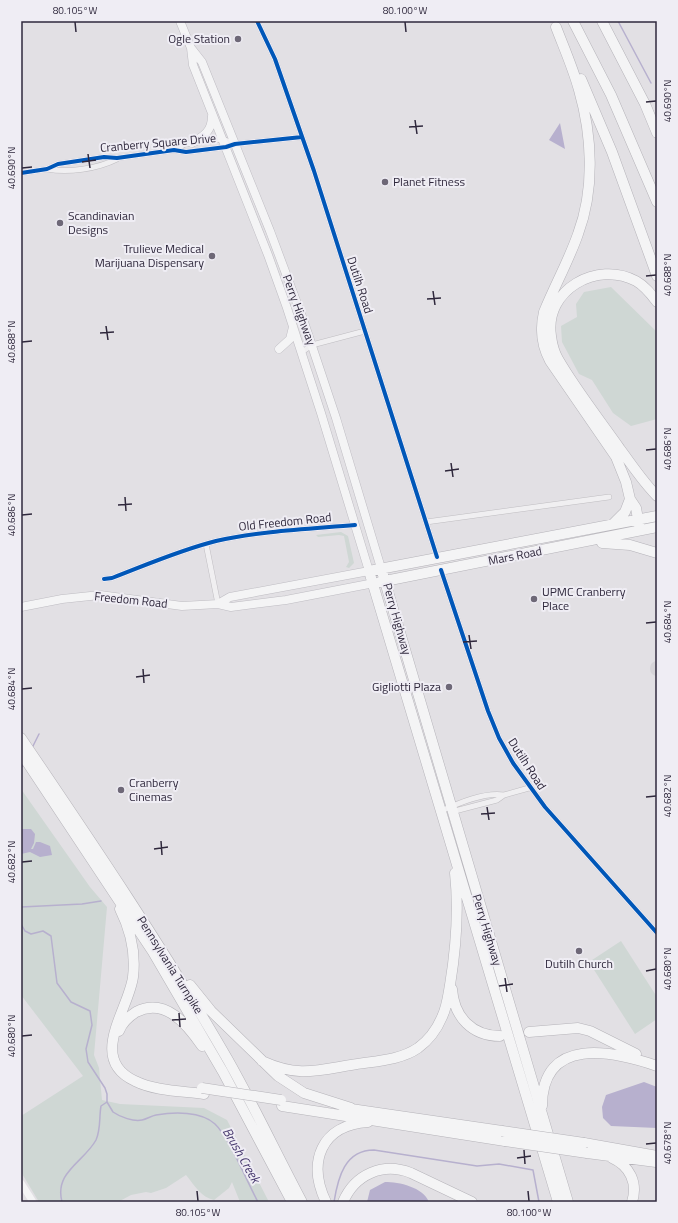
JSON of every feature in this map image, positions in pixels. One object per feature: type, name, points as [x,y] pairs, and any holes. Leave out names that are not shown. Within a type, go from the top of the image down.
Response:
[{"type":"highway","points":[[573,21],[611,94],[657,202]]},
{"type":"highway","points":[[602,21],[645,104],[657,133]]},
{"type":"highway","points":[[605,21],[657,116]]},
{"type":"highway","points":[[554,24],[586,89],[609,145],[657,276]]},
{"type":"highway","points":[[554,24],[579,88],[584,109],[589,150],[589,171],[586,207],[579,233],[544,312],[542,320],[543,345],[550,361],[616,457],[626,482],[630,499],[636,508],[640,530]]},
{"type":"highway","points":[[657,302],[647,288],[635,280],[613,274],[588,277],[570,287],[558,301],[554,308],[550,326],[552,344],[558,358],[607,430],[657,496]]},
{"type":"highway","points":[[613,524],[625,512],[630,499]]},
{"type":"highway","name":"Mars Road","points":[[381,568],[657,516]]},
{"type":"highway","name":"Mars Road","points":[[374,583],[657,527]]},
{"type":"highway","points":[[586,542],[630,544],[657,553]]},
{"type":"highway","name":"Freedom Road","points":[[369,571],[381,568]]},
{"type":"highway","name":"Perry Highway","points":[[381,568],[386,581],[447,812],[451,842],[558,1202]]},
{"type":"highway","name":"Perry Highway","points":[[369,571],[447,812],[568,1202]]},
{"type":"highway","name":"Pennsylvania Turnpike","points":[[21,738],[151,932],[229,1062],[302,1202]]},
{"type":"highway","name":"Pennsylvania Turnpike","points":[[21,753],[127,910],[179,995],[236,1096],[292,1202]]},
{"type":"highway","points":[[262,1061],[282,1069],[302,1072],[387,1059],[408,1053],[426,1041],[440,1024],[446,1007],[452,971],[457,904],[451,842]]},
{"type":"highway","points":[[104,877],[106,886],[125,919],[133,949],[133,979],[113,1036],[113,1053],[116,1063],[126,1076],[141,1084],[203,1091]]},
{"type":"highway","points":[[151,932],[205,1004],[278,1076],[295,1088],[313,1097],[351,1108],[504,1136]]},
{"type":"highway","points":[[452,971],[453,998],[460,1017],[470,1027],[479,1032],[487,1035],[500,1036]]},
{"type":"highway","points":[[236,1096],[196,1036],[174,1014],[161,1009],[146,1008],[132,1014],[122,1024],[118,1033],[116,1051],[120,1062],[132,1075],[144,1081],[203,1091],[282,1103],[381,1121],[586,1148],[657,1150]]},
{"type":"highway","points":[[529,1032],[567,1028],[582,1029],[657,1065]]},
{"type":"highway","points":[[542,1115],[542,1098],[547,1079],[558,1063],[571,1056],[584,1053],[609,1053],[657,1065]]},
{"type":"highway","points":[[282,1103],[351,1108]]},
{"type":"highway","points":[[326,1202],[318,1182],[316,1170],[318,1157],[325,1144],[333,1135],[345,1127],[359,1123],[381,1121]]},
{"type":"highway","points":[[586,1148],[614,1159],[629,1171],[634,1188],[632,1202]]},
{"type":"highway","points":[[623,1149],[657,1156]]},
{"type":"highway","points":[[598,1154],[657,1162]]},
{"type":"highway","points":[[344,1202],[349,1191],[359,1180],[372,1172],[387,1168],[411,1173],[472,1202]]},
{"type":"main road","name":"Perry Highway","points":[[180,21],[191,48],[193,65],[226,147],[301,349],[369,571]]},
{"type":"main road","name":"Perry Highway","points":[[191,48],[202,62],[278,251],[312,345],[381,568]]},
{"type":"main road","points":[[192,143],[209,130],[212,113]]},
{"type":"main road","points":[[279,349],[290,339],[293,326]]},
{"type":"main road","name":"Freedom Road","points":[[218,604],[230,597],[369,571]]},
{"type":"main road","name":"Freedom Road","points":[[21,607],[62,598],[100,595],[182,606],[218,604],[232,607],[286,600],[374,583]]},
{"type":"street","name":"Dutilh Road","points":[[257,21],[275,59],[302,137],[437,558]]},
{"type":"street","points":[[235,144],[302,137]]},
{"type":"street","name":"Cranberry Square Drive","points":[[174,150],[185,144],[222,139],[235,144]]},
{"type":"street","name":"Cranberry Square Drive","points":[[21,173],[47,169],[58,164],[104,156],[117,158],[174,150],[186,152],[226,147],[235,144]]},
{"type":"street","name":"Cranberry Square Drive","points":[[47,169],[59,172],[106,165],[117,158]]},
{"type":"street","points":[[301,349],[364,331]]},
{"type":"street","points":[[426,522],[609,498]]},
{"type":"street","name":"Old Freedom Road","points":[[104,579],[112,578],[206,544],[258,534],[355,525]]},
{"type":"street","points":[[206,544],[218,604]]},
{"type":"street","name":"Dutilh Road","points":[[441,570],[494,725],[510,757],[529,788],[657,933]]},
{"type":"street","points":[[447,812],[495,794],[504,795],[529,788]]},
{"type":"street","points":[[21,1183],[33,1202]]},
{"type":"shaded area","points":[[560,123],[565,149],[549,140]]},
{"type":"shaded area","points":[[611,287],[657,332],[657,419],[631,426],[613,413],[592,380],[579,374],[562,342],[561,326],[577,317],[576,304],[584,292]]},
{"type":"shaded area","points":[[341,532],[348,536],[354,563],[349,568],[346,567],[349,562],[344,536],[318,537],[316,535]]},
{"type":"shaded area","points":[[21,789],[90,887],[107,907],[94,1055],[99,1068],[102,1100],[120,1104],[204,1108],[227,1120],[269,1202],[240,1202],[232,1182],[229,1188],[214,1200],[209,1199],[198,1190],[186,1175],[166,1188],[151,1193],[146,1192],[131,1195],[118,1202],[39,1202],[21,1172],[21,1116],[83,1076],[21,995]]},
{"type":"shaded area","points":[[21,829],[31,829],[35,834],[34,843],[31,849],[33,849],[36,842],[40,842],[50,846],[52,855],[40,857],[30,852],[21,854]]},
{"type":"shaded area","points":[[621,941],[657,997],[657,1019],[635,1034],[589,962]]},
{"type":"shaded area","points":[[644,1082],[657,1087],[657,1128],[611,1126],[603,1118],[602,1107],[606,1095]]},
{"type":"shaded area","points":[[385,1182],[410,1186],[422,1193],[429,1202],[367,1202],[370,1190]]},
{"type":"waterway","points":[[618,21],[651,83]]},
{"type":"waterway","points":[[32,748],[39,734]]},
{"type":"waterway","points":[[21,768],[24,764]]},
{"type":"waterway","points":[[21,907],[82,904],[101,901]]},
{"type":"waterway","name":"Brush Creek","points":[[21,924],[25,931],[31,934],[43,931],[51,936],[57,983],[71,1002],[90,1011],[92,1025],[86,1049],[88,1062],[105,1088],[107,1102],[113,1112],[119,1116],[131,1120],[144,1120],[156,1115],[171,1113],[195,1115],[209,1120],[215,1124],[226,1139],[258,1202]]},
{"type":"waterway","points":[[62,1202],[62,1183],[66,1175],[91,1148],[96,1140],[98,1136],[101,1106],[107,1102]]},
{"type":"waterway","points":[[334,1202],[341,1175],[350,1160],[364,1151],[374,1150],[477,1166],[499,1164],[533,1170],[539,1202]]},
{"type":"cycle path","points":[[257,21],[275,59],[314,171],[437,557]]},
{"type":"cycle path","points":[[21,173],[47,169],[58,164],[104,157],[117,158],[174,150],[186,152],[226,147],[235,144],[302,137]]},
{"type":"cycle path","points":[[104,579],[112,578],[176,553],[216,541],[268,533],[355,525]]},
{"type":"cycle path","points":[[441,570],[488,711],[499,738],[513,763],[545,807],[657,933]]},
{"type":"place","name":"Ogle Station","points":[[238,39]]},
{"type":"place","name":"Planet Fitness","points":[[385,182]]},
{"type":"place","name":"Scandinavian Designs","points":[[60,223]]},
{"type":"place","name":"Trulieve Medical Marijuana Dispensary","points":[[212,256]]},
{"type":"place","name":"UPMC Cranberry Place","points":[[534,599]]},
{"type":"place","name":"Gigliotti Plaza","points":[[449,687]]},
{"type":"place","name":"Cranberry Cinemas","points":[[121,790]]},
{"type":"place","name":"Dutilh Church","points":[[579,951]]}]
